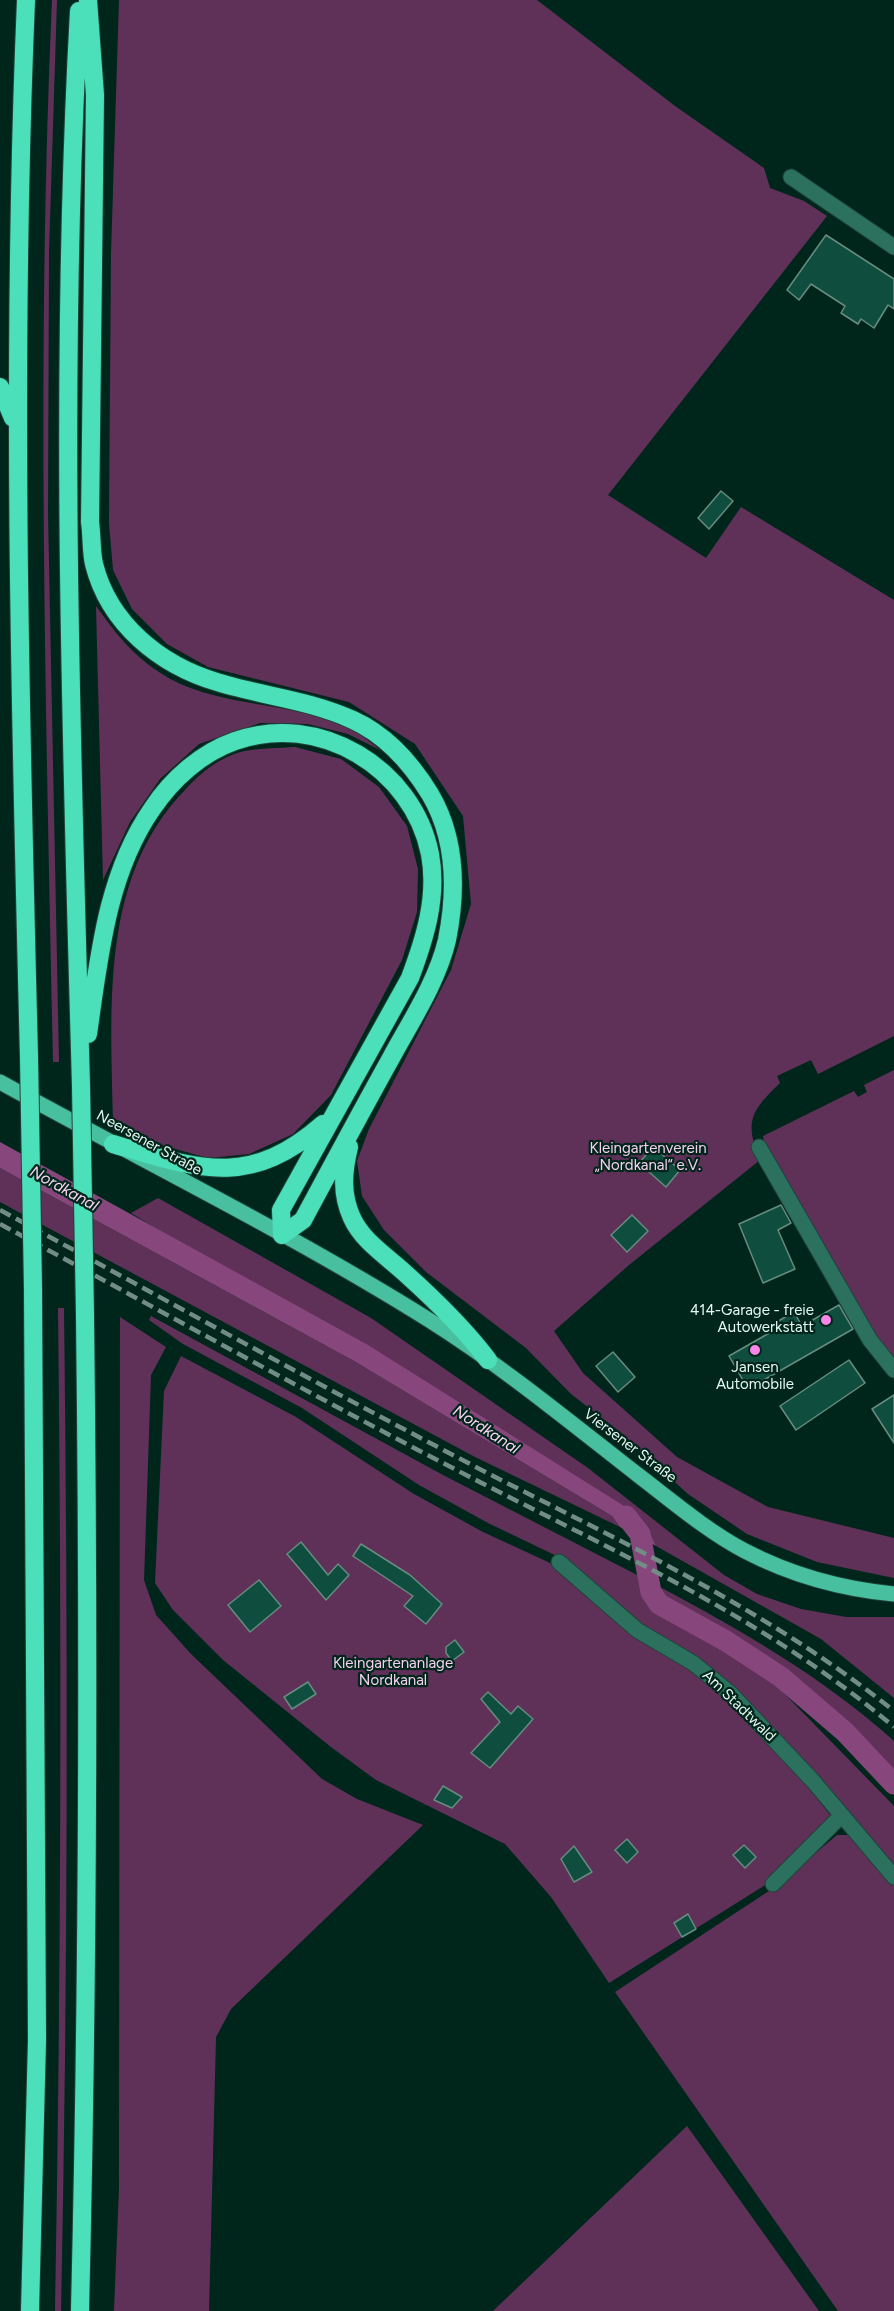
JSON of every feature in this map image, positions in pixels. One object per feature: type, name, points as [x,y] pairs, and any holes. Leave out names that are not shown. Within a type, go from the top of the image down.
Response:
[{"type":"highway","points":[[26,0],[21,120],[16,426],[33,1289],[37,2040],[30,2311]]},
{"type":"highway","points":[[80,0],[73,127],[67,429],[70,724],[81,1086],[89,1619],[81,2311]]},
{"type":"highway","points":[[88,0],[95,95],[90,522],[94,564],[111,606],[140,641],[174,665],[216,682],[316,706],[354,720],[387,741],[417,772],[432,798],[451,850],[454,896],[446,942],[430,986],[303,1220],[282,1235]]},
{"type":"highway","points":[[0,387],[16,426]]},
{"type":"highway","points":[[81,1086],[98,964],[111,900],[130,846],[152,809],[177,778],[203,756],[236,741],[272,734],[308,735],[342,745],[372,762],[397,786],[419,818],[430,854],[432,898],[424,940],[410,978],[281,1210],[282,1235]]},
{"type":"highway","points":[[113,1144],[188,1167],[225,1169],[253,1165],[280,1155],[304,1141],[336,1113]]},
{"type":"highway","points":[[355,1123],[344,1167],[343,1193],[352,1220],[373,1245],[470,1335],[488,1360]]},
{"type":"main road","name":"Neersener Straße","points":[[0,1082],[364,1281]]},
{"type":"main road","name":"Viersener Straße","points":[[364,1281],[488,1360],[661,1492],[742,1549],[800,1575],[838,1585],[894,1594]]},
{"type":"street","points":[[791,177],[894,247]]},
{"type":"street","points":[[759,1147],[870,1340],[894,1370]]},
{"type":"street","name":"Am Stadtwald","points":[[559,1562],[637,1630],[693,1663],[730,1693],[806,1773],[840,1817],[894,1877]]},
{"type":"street","points":[[772,1884],[840,1817]]},
{"type":"green space","points":[[52,0],[57,0],[49,251],[48,514],[59,1062],[53,1062],[43,398],[47,133]]},
{"type":"green space","name":"Kleingartenverein „Nordkanal“ e.V.","points":[[119,0],[537,0],[675,106],[764,168],[770,188],[804,201],[827,216],[608,495],[706,558],[741,507],[894,600],[894,1036],[818,1074],[811,1060],[777,1076],[780,1083],[762,1101],[753,1117],[752,1135],[760,1160],[629,1265],[554,1331],[583,1373],[677,1457],[768,1507],[894,1538],[894,1578],[817,1562],[747,1534],[688,1494],[619,1431],[571,1394],[526,1348],[426,1272],[384,1230],[362,1196],[357,1161],[369,1129],[451,970],[471,904],[463,816],[415,744],[349,702],[208,667],[167,644],[132,609],[113,570],[109,523],[111,254]]},
{"type":"green space","points":[[96,606],[140,658],[180,684],[229,699],[305,713],[329,720],[352,729],[382,751],[348,734],[308,724],[260,723],[199,744],[160,779],[130,822],[103,880]]},
{"type":"green space","points":[[295,747],[341,759],[379,787],[407,826],[418,869],[417,912],[402,960],[331,1095],[293,1134],[249,1154],[208,1158],[161,1145],[113,1118],[112,988],[116,945],[124,902],[138,862],[157,824],[198,777],[212,766],[236,753],[257,749]]},
{"type":"green space","points":[[894,1070],[894,1360],[876,1336],[764,1144],[763,1136],[854,1091],[858,1097],[867,1092],[864,1085]]},
{"type":"green space","points":[[0,1168],[354,1361],[612,1516],[620,1527],[475,1457],[0,1202]]},
{"type":"green space","points":[[158,1198],[371,1318],[588,1468],[724,1575],[757,1594],[801,1609],[846,1617],[894,1617],[894,1698],[821,1639],[656,1546],[647,1526],[131,1213]]},
{"type":"green space","points":[[58,1308],[64,1308],[67,1810],[61,2311],[55,2311],[60,1810]]},
{"type":"green space","points":[[151,1316],[443,1475],[641,1577],[645,1598],[655,1610],[727,1650],[773,1682],[894,1806],[894,1869],[776,1735],[639,1626],[561,1558],[488,1523],[419,1485],[302,1408],[183,1344],[149,1320]]},
{"type":"green space","points":[[120,1317],[166,1347],[151,1375],[144,1580],[156,1615],[191,1654],[322,1779],[357,1799],[423,1825],[231,2009],[216,2037],[209,2311],[114,2311],[119,2188]]},
{"type":"green space","name":"Kleingartenanlage Nordkanal","points":[[181,1356],[296,1417],[414,1494],[483,1532],[548,1562],[579,1583],[724,1694],[775,1746],[831,1816],[781,1865],[770,1882],[609,1983],[551,1897],[505,1844],[376,1780],[331,1747],[223,1660],[173,1610],[155,1583],[164,1391]]},
{"type":"green space","points":[[658,1586],[781,1656],[839,1696],[894,1741],[894,1770],[827,1704],[732,1637],[671,1604]]},
{"type":"green space","points":[[837,1835],[851,1835],[894,1884],[894,2311],[838,2311],[615,1992],[775,1887]]},
{"type":"green space","points":[[687,2126],[819,2311],[493,2311]]},
{"type":"water","points":[[0,1142],[368,1345],[624,1506],[647,1526],[656,1546],[620,1527],[612,1516],[354,1361],[0,1168]]},
{"type":"building","points":[[826,235],[894,279],[894,309],[888,305],[874,328],[861,319],[858,324],[841,313],[845,306],[811,284],[799,300],[787,290]]},
{"type":"building","points":[[721,491],[733,501],[709,529],[698,518]]},
{"type":"building","points":[[653,1147],[680,1170],[666,1187],[639,1163]]},
{"type":"building","points":[[781,1205],[791,1223],[778,1230],[795,1269],[763,1283],[739,1224]]},
{"type":"building","points":[[632,1215],[648,1231],[627,1252],[611,1235]]},
{"type":"building","points":[[839,1305],[853,1329],[748,1389],[729,1356],[778,1328],[775,1323],[794,1312],[802,1326]]},
{"type":"building","points":[[613,1352],[635,1377],[618,1392],[596,1366]]},
{"type":"building","points":[[849,1360],[865,1383],[796,1430],[780,1406]]},
{"type":"building","points":[[894,1395],[894,1443],[872,1409]]},
{"type":"building","points":[[301,1542],[328,1575],[338,1564],[349,1575],[326,1600],[287,1554]]},
{"type":"building","points":[[361,1544],[410,1575],[442,1604],[426,1624],[404,1606],[413,1596],[353,1556]]},
{"type":"building","points":[[259,1580],[281,1606],[250,1632],[228,1605]]},
{"type":"building","points":[[455,1640],[464,1652],[452,1661],[446,1653],[446,1647]]},
{"type":"building","points":[[308,1682],[316,1694],[292,1709],[284,1697]]},
{"type":"building","points":[[488,1692],[511,1714],[518,1706],[533,1719],[490,1768],[471,1753],[500,1722],[481,1699]]},
{"type":"building","points":[[443,1786],[462,1797],[452,1808],[434,1800]]},
{"type":"building","points":[[627,1839],[638,1852],[627,1863],[615,1850]]},
{"type":"building","points":[[744,1845],[756,1857],[745,1868],[733,1855]]},
{"type":"building","points":[[574,1846],[592,1872],[574,1882],[561,1859]]},
{"type":"building","points":[[688,1914],[696,1929],[682,1937],[674,1923]]},
{"type":"waterway","name":"Nordkanal","points":[[626,1516],[640,1534],[651,1592],[659,1604],[726,1641],[781,1677],[845,1732],[894,1784]]},
{"type":"railway","points":[[0,1210],[413,1434],[689,1577],[794,1639],[894,1711]]},
{"type":"railway","points":[[0,1224],[351,1414],[634,1560],[742,1620],[845,1688],[894,1727]]},
{"type":"place","name":"414-Garage - freie Autowerkstatt","points":[[826,1320]]},
{"type":"place","name":"Jansen Automobile","points":[[755,1350]]}]
